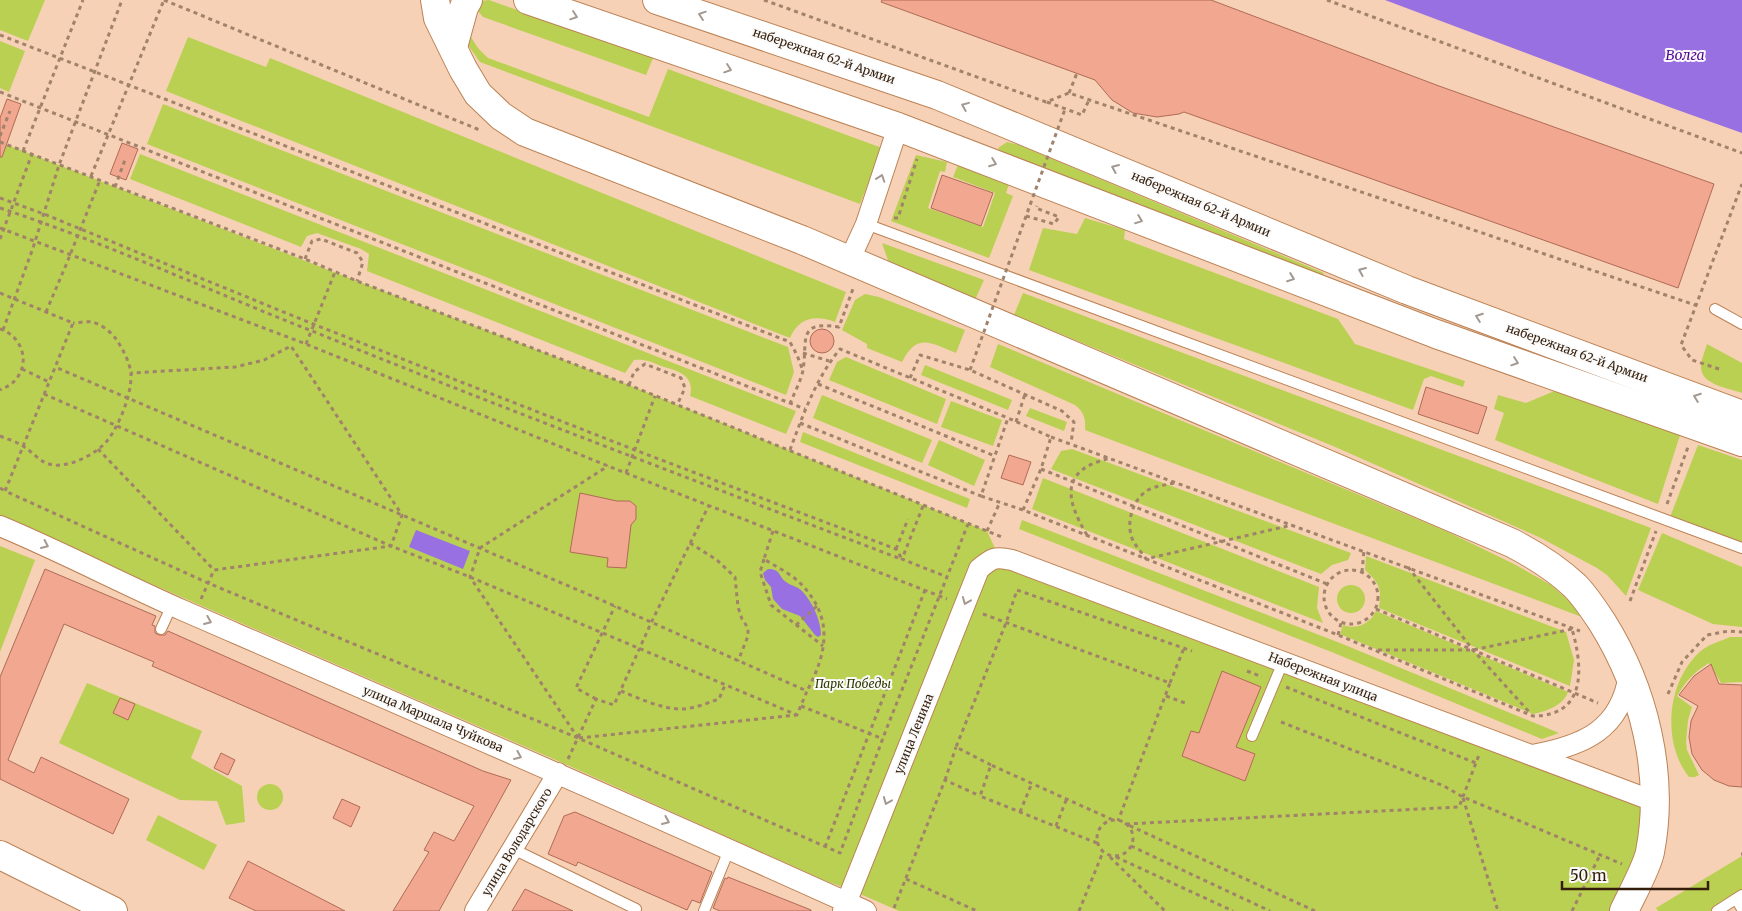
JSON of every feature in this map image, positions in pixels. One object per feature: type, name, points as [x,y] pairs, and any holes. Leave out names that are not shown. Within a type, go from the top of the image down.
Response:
[{"type":"main road","points":[[458,58],[464,7],[468,0]]},
{"type":"main road","points":[[528,0],[898,127],[1436,334],[1742,442]]},
{"type":"main road","name":"набережная 62-й Армии","points":[[657,0],[937,94],[1407,290],[1742,415]]},
{"type":"main road","points":[[433,6],[478,94],[501,116],[525,132],[802,240],[1512,543],[1534,555],[1555,570],[1576,587],[1616,645],[1629,674],[1645,723],[1651,753],[1656,802],[1650,854],[1624,911]]},
{"type":"main road","points":[[0,855],[113,911]]},
{"type":"street","points":[[849,261],[866,224],[898,127]]},
{"type":"street","name":"улица Маршала Чуйкова","points":[[0,526],[172,605],[562,769],[845,907],[866,911]]},
{"type":"street","name":"Набережная улица","points":[[990,560],[999,557],[1012,560],[1656,802]]},
{"type":"street","name":"улица Ленина","points":[[845,907],[979,569],[990,560]]},
{"type":"street","points":[[1532,755],[1554,751],[1575,743],[1594,734],[1609,722],[1620,708],[1629,674]]},
{"type":"street","name":"улица Володарского","points":[[475,911],[562,769]]},
{"type":"lane","points":[[866,224],[1742,548]]},
{"type":"lane","points":[[1715,309],[1742,324]]},
{"type":"lane","points":[[161,629],[172,605]]},
{"type":"lane","points":[[1252,736],[1283,662]]},
{"type":"lane","points":[[513,849],[636,909]]},
{"type":"lane","points":[[704,911],[729,850]]},
{"type":"lane","points":[[1718,911],[1739,897],[1742,909]]},
{"type":"path","points":[[23,151],[83,0]]},
{"type":"path","points":[[0,390],[10,386],[17,379],[24,360],[18,342],[12,335],[2,329],[33,248],[59,165],[122,0]]},
{"type":"path","points":[[91,176],[110,135],[164,0]]},
{"type":"path","points":[[764,0],[1082,115],[1088,100]]},
{"type":"path","points":[[1327,0],[1742,153]]},
{"type":"path","points":[[0,35],[790,342],[803,371]]},
{"type":"path","points":[[1046,102],[1068,92],[1076,73]]},
{"type":"path","points":[[0,92],[805,409]]},
{"type":"path","points":[[1068,92],[1695,305]]},
{"type":"path","points":[[970,370],[1065,109]]},
{"type":"path","points":[[0,136],[10,111]]},
{"type":"path","points":[[0,142],[629,385],[1005,538]]},
{"type":"path","points":[[0,238],[2,228],[32,154]]},
{"type":"path","points":[[115,186],[126,156]]},
{"type":"path","points":[[46,312],[100,180]]},
{"type":"path","points":[[1719,369],[1692,360],[1681,345],[1742,184]]},
{"type":"path","points":[[0,198],[44,214],[313,324],[635,450],[896,549],[902,559]]},
{"type":"path","points":[[0,208],[78,235],[311,331],[947,577]]},
{"type":"path","points":[[1026,216],[1054,224],[1059,217],[1036,208]]},
{"type":"path","points":[[2,228],[306,344],[608,466],[940,596]]},
{"type":"path","points":[[305,259],[312,241],[322,239],[357,253],[363,262],[357,281]]},
{"type":"path","points":[[306,344],[335,272]]},
{"type":"path","points":[[0,293],[73,323],[92,322],[112,334],[122,348],[130,372],[128,399],[116,427],[106,442],[78,461],[60,465],[44,462],[22,445],[0,436]]},
{"type":"path","points":[[5,490],[73,323]]},
{"type":"path","points":[[790,404],[803,371],[803,353],[806,337],[810,329],[816,326],[827,325],[839,327]]},
{"type":"path","points":[[130,372],[235,367],[264,360],[291,346],[294,340]]},
{"type":"path","points":[[291,346],[402,515]]},
{"type":"path","points":[[790,450],[805,409],[829,361],[840,349],[1051,437],[1364,550],[1572,628]]},
{"type":"path","points":[[803,353],[829,361]]},
{"type":"path","points":[[910,378],[920,355],[970,370],[1062,411],[1074,422],[1071,443]]},
{"type":"path","points":[[629,385],[634,372],[645,364],[681,378],[686,388],[677,405]]},
{"type":"path","points":[[55,366],[128,399],[615,606],[651,624],[807,691]]},
{"type":"path","points":[[22,369],[49,382]]},
{"type":"path","points":[[818,384],[995,456]]},
{"type":"path","points":[[44,394],[392,546],[797,715]]},
{"type":"path","points":[[1016,422],[1025,394]]},
{"type":"path","points":[[626,473],[655,396]]},
{"type":"path","points":[[981,496],[1008,418]]},
{"type":"path","points":[[800,423],[981,496],[1146,558],[1533,716],[1546,716],[1557,711],[1572,700],[1579,680],[1578,660],[1572,628]]},
{"type":"path","points":[[1630,601],[1697,426]]},
{"type":"path","points":[[1022,510],[1041,469],[1051,437]]},
{"type":"path","points":[[98,449],[214,570]]},
{"type":"path","points":[[1087,535],[1073,508],[1072,482],[1081,470],[1093,462],[1112,458]]},
{"type":"path","points":[[470,577],[480,548],[608,466]]},
{"type":"path","points":[[1041,469],[1327,584]]},
{"type":"path","points":[[1146,558],[1134,543],[1131,535],[1130,523],[1133,506],[1146,491],[1174,483]]},
{"type":"path","points":[[0,488],[208,583],[578,738],[840,853],[968,524]]},
{"type":"path","points":[[987,531],[1000,502]]},
{"type":"path","points":[[615,606],[576,688],[614,706],[651,624],[709,505]]},
{"type":"path","points":[[902,559],[923,506]]},
{"type":"path","points":[[392,546],[402,515]]},
{"type":"path","points":[[896,549],[908,519]]},
{"type":"path","points":[[1146,558],[1293,525]]},
{"type":"path","points":[[773,531],[760,572],[771,605],[823,646]]},
{"type":"path","points":[[690,543],[717,560],[735,576],[738,607],[742,619],[748,628],[748,636],[738,661]]},
{"type":"path","points":[[214,570],[392,546]]},
{"type":"path","points":[[1362,572],[1364,550]]},
{"type":"path","points":[[764,559],[802,584],[821,612],[824,632],[818,670],[797,715]]},
{"type":"path","points":[[1407,566],[1473,650],[1533,716]]},
{"type":"path","points":[[198,605],[214,570]]},
{"type":"path","points":[[1354,570],[1362,572],[1370,577],[1375,584],[1378,592],[1376,609],[1365,621],[1358,624],[1342,622],[1333,618],[1324,602],[1324,592],[1327,584],[1339,572],[1354,570]]},
{"type":"path","points":[[470,577],[578,738]]},
{"type":"path","points":[[825,847],[924,590]]},
{"type":"path","points":[[894,908],[1006,623],[1017,590],[1198,652]]},
{"type":"path","points":[[796,625],[817,606]]},
{"type":"path","points":[[1376,609],[1602,705]]},
{"type":"path","points":[[1338,635],[1342,622]]},
{"type":"path","points":[[1006,623],[1170,683]]},
{"type":"path","points":[[1374,650],[1473,650],[1572,628]]},
{"type":"path","points":[[1668,694],[1682,662],[1708,635],[1728,630],[1742,632]]},
{"type":"path","points":[[1115,820],[1184,648]]},
{"type":"path","points":[[1126,824],[1459,807],[1476,762],[1240,669]]},
{"type":"path","points":[[620,691],[656,704],[680,709],[702,705],[719,699],[725,685]]},
{"type":"path","points":[[1166,696],[1185,703]]},
{"type":"path","points":[[562,769],[596,699]]},
{"type":"path","points":[[801,706],[883,740]]},
{"type":"path","points":[[578,738],[797,715]]},
{"type":"path","points":[[1281,722],[1444,786],[1463,797],[1629,867]]},
{"type":"path","points":[[956,747],[991,765],[1126,824],[1315,911]]},
{"type":"path","points":[[980,796],[991,765]]},
{"type":"path","points":[[945,780],[1097,843]]},
{"type":"path","points":[[1020,812],[1032,783]]},
{"type":"path","points":[[1463,797],[1498,911]]},
{"type":"path","points":[[1056,826],[1067,798]]},
{"type":"path","points":[[1115,820],[1106,822],[1101,826],[1097,833],[1097,843],[1103,852],[1165,911]]},
{"type":"path","points":[[1116,857],[1123,855],[1131,846],[1133,837],[1131,830],[1126,824]]},
{"type":"path","points":[[1131,846],[1270,911]]},
{"type":"path","points":[[1079,911],[1103,852]]},
{"type":"path","points":[[1572,911],[1600,854]]},
{"type":"path","points":[[1109,856],[1116,857],[1232,911]]},
{"type":"path","points":[[906,879],[977,911]]},
{"type":"green space","points":[[0,0],[45,0],[28,41],[0,30]]},
{"type":"green space","points":[[489,0],[653,58],[646,75],[483,17],[477,10],[480,1]]},
{"type":"green space","points":[[469,34],[478,48],[488,58],[649,117],[668,69],[882,148],[860,204],[480,62],[463,38]]},
{"type":"green space","points":[[188,37],[266,67],[270,58],[846,292],[835,322],[815,318],[803,322],[790,338],[166,91]]},
{"type":"green space","points":[[0,41],[25,51],[9,92],[0,88]]},
{"type":"green space","points":[[163,104],[788,347],[794,372],[786,395],[147,144]]},
{"type":"green space","name":"Парк Победы","points":[[0,142],[629,385],[987,531],[999,557],[1656,802],[1624,911],[899,911],[826,881],[565,764],[0,518]]},
{"type":"green space","points":[[1007,142],[1019,145],[1324,273],[1320,278],[1004,157],[998,148]]},
{"type":"green space","points":[[140,154],[796,411],[786,434],[690,396],[690,383],[679,372],[648,361],[634,360],[625,373],[367,271],[369,254],[361,249],[317,233],[307,236],[301,247],[130,179]]},
{"type":"green space","points":[[916,155],[947,162],[945,172],[940,171],[928,208],[983,227],[995,193],[953,177],[958,165],[1010,181],[1006,193],[1013,196],[989,258],[891,221]]},
{"type":"green space","points":[[1085,218],[1125,230],[1124,239],[1338,319],[1355,344],[1465,381],[1463,387],[1431,376],[1424,379],[1413,410],[1029,270],[1043,228],[1077,234]]},
{"type":"green space","points":[[882,243],[984,280],[975,300],[889,263]]},
{"type":"green space","points":[[1023,293],[1651,528],[1626,596],[1607,575],[1597,568],[1541,538],[1333,446],[1014,315]]},
{"type":"green space","points":[[865,294],[879,297],[965,330],[956,353],[925,342],[919,343],[913,347],[902,362],[867,348],[867,344],[842,330],[855,300]]},
{"type":"green space","points":[[998,344],[1448,532],[1514,564],[1551,585],[1590,620],[1085,430],[1084,416],[1075,405],[990,367]]},
{"type":"green space","points":[[1707,344],[1742,363],[1742,393],[1711,382],[1702,373],[1702,358]]},
{"type":"green space","points":[[846,357],[946,399],[937,424],[829,380],[837,362]]},
{"type":"green space","points":[[925,365],[1012,400],[1008,410],[921,375]]},
{"type":"green space","points":[[1564,387],[1681,432],[1658,504],[1495,440],[1504,413],[1494,409],[1498,395],[1526,403]]},
{"type":"green space","points":[[822,395],[932,440],[922,463],[813,418]]},
{"type":"green space","points":[[951,401],[1002,420],[993,446],[941,427]]},
{"type":"green space","points":[[1030,408],[1067,422],[1064,431],[1026,416]]},
{"type":"green space","points":[[803,432],[970,499],[967,508],[800,442]]},
{"type":"green space","points":[[939,440],[985,460],[974,486],[928,465]]},
{"type":"green space","points":[[1698,445],[1742,460],[1742,546],[1670,517]]},
{"type":"green space","points":[[1072,449],[1351,553],[1348,560],[1332,565],[1321,574],[1051,469],[1061,451]]},
{"type":"green space","points":[[1043,478],[1319,587],[1317,608],[1323,623],[1032,509]]},
{"type":"green space","points":[[1022,520],[1340,643],[1559,733],[1542,739],[1334,653],[1019,529]]},
{"type":"green space","points":[[1662,533],[1742,567],[1742,627],[1713,624],[1638,590]]},
{"type":"green space","points":[[0,546],[35,560],[0,652]]},
{"type":"green space","points":[[1366,556],[1566,632],[1574,660],[1570,686],[1379,608],[1380,591],[1374,579],[1365,570]]},
{"type":"green space","points":[[1351,585],[1361,589],[1365,599],[1361,609],[1351,613],[1341,609],[1337,599],[1341,589]]},
{"type":"green space","points":[[1376,611],[1568,692],[1566,697],[1548,710],[1533,714],[1340,634],[1343,625],[1353,627],[1362,625]]},
{"type":"green space","points":[[1730,637],[1742,637],[1742,682],[1721,683],[1709,663],[1691,677],[1677,696],[1692,707],[1688,720],[1686,742],[1687,750],[1699,775],[1689,777],[1680,763],[1674,746],[1672,711],[1675,694],[1681,677],[1690,662],[1702,650]]},
{"type":"green space","points":[[87,683],[202,731],[191,758],[242,786],[245,822],[226,825],[217,801],[180,800],[59,743]]},
{"type":"green space","points":[[270,784],[279,788],[283,797],[279,806],[270,810],[261,806],[257,797],[261,788]]},
{"type":"green space","points":[[158,815],[217,845],[204,870],[146,840]]},
{"type":"green space","points":[[1742,856],[1742,892],[1713,911],[1658,911],[1656,908]]},
{"type":"water","name":"Волга","points":[[1385,0],[1742,0],[1742,133],[1672,108]]},
{"type":"water","points":[[416,530],[470,551],[463,569],[409,547]]},
{"type":"water","points":[[768,569],[775,570],[783,580],[799,588],[807,596],[818,618],[821,635],[818,637],[815,635],[800,616],[782,609],[773,599],[771,587],[765,580],[763,573]]},
{"type":"building","points":[[882,0],[1211,0],[1439,86],[1714,184],[1678,288],[1184,112],[1157,117],[1133,113],[1112,100],[1095,80],[881,2]]},
{"type":"building","points":[[7,99],[21,104],[2,157],[0,157],[0,118]]},
{"type":"building","points":[[122,143],[138,149],[126,180],[110,174]]},
{"type":"building","points":[[942,175],[993,193],[981,226],[931,208]]},
{"type":"building","points":[[822,329],[831,332],[834,341],[831,350],[822,353],[813,350],[810,341],[813,332]]},
{"type":"building","points":[[1426,387],[1487,407],[1478,434],[1418,414]]},
{"type":"building","points":[[1009,455],[1031,462],[1023,485],[1001,478]]},
{"type":"building","points":[[580,493],[617,501],[630,501],[636,506],[636,519],[631,525],[626,568],[607,567],[608,558],[570,552]]},
{"type":"building","points":[[45,569],[156,616],[152,625],[155,626],[155,633],[159,635],[165,635],[168,631],[483,771],[511,780],[439,911],[393,911],[429,852],[424,850],[434,832],[454,841],[474,806],[152,666],[154,662],[64,624],[8,760],[34,773],[41,757],[129,799],[113,834],[0,779],[0,677]]},
{"type":"building","points":[[1711,664],[1719,684],[1742,685],[1742,787],[1729,786],[1714,780],[1702,770],[1692,754],[1689,737],[1691,721],[1698,706],[1679,695],[1694,676]]},
{"type":"building","points":[[1222,671],[1261,687],[1236,747],[1255,754],[1245,781],[1182,756],[1191,731],[1199,733]]},
{"type":"building","points":[[120,698],[135,704],[128,720],[113,713]]},
{"type":"building","points":[[221,753],[235,760],[228,775],[214,768]]},
{"type":"building","points":[[342,799],[360,807],[351,827],[333,818]]},
{"type":"building","points":[[575,812],[712,872],[700,903],[692,900],[687,910],[578,862],[576,866],[548,854],[564,816]]},
{"type":"building","points":[[248,861],[345,911],[256,911],[229,898]]},
{"type":"building","points":[[728,877],[811,911],[720,911],[713,908],[725,878],[727,879]]},
{"type":"building","points":[[525,889],[573,911],[512,911]]}]
